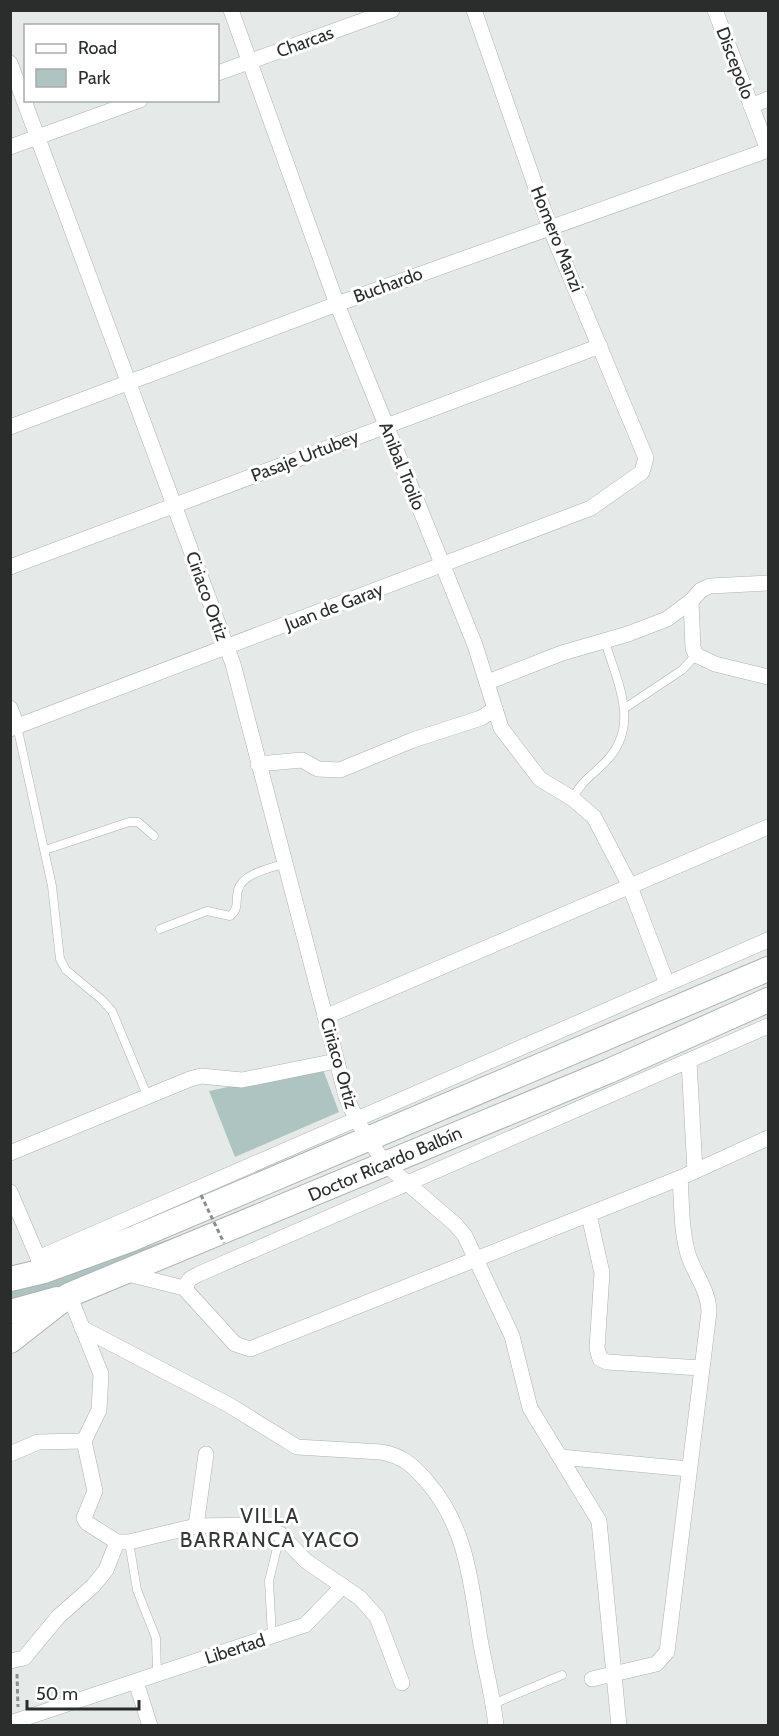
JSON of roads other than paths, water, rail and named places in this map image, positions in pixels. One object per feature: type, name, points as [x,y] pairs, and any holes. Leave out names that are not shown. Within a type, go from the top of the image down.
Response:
[{"type":"main road","name":"Doctor Ricardo Balbín","points":[[10,1279],[41,1264],[132,1239],[363,1130],[768,969]]},
{"type":"main road","name":"Doctor Ricardo Balbín","points":[[10,1341],[69,1295],[609,1071],[768,1000]]},
{"type":"main road","points":[[10,1312],[69,1295]]},
{"type":"street","name":"Anibal Troilo","points":[[231,10],[338,304],[488,682],[501,728],[529,768],[594,817],[629,884],[667,984]]},
{"type":"street","name":"Charcas","points":[[219,73],[392,10]]},
{"type":"street","name":"Homero Manzi","points":[[474,10],[550,228],[646,458],[646,465]]},
{"type":"street","name":"Discepolo","points":[[715,10],[768,150]]},
{"type":"street","name":"Ciriaco Ortiz","points":[[10,63],[24,100]]},
{"type":"street","points":[[752,106],[768,99]]},
{"type":"street","name":"Ciriaco Ortiz","points":[[25,102],[226,648],[286,863],[346,1096],[363,1130],[385,1164],[461,1231],[477,1259],[512,1336],[530,1408],[601,1527],[619,1725]]},
{"type":"street","points":[[10,147],[134,102]]},
{"type":"street","name":"Buchardo","points":[[10,427],[338,304],[768,150]]},
{"type":"street","name":"Pasaje Urtubey","points":[[10,567],[600,346]]},
{"type":"street","name":"Juan de Garay","points":[[14,727],[591,508],[642,471],[646,465]]},
{"type":"street","points":[[488,682],[562,653],[605,641],[667,619],[691,601],[701,590],[710,586],[768,583]]},
{"type":"street","points":[[691,601],[693,648],[696,655],[715,664],[768,677]]},
{"type":"street","points":[[10,708],[14,727]]},
{"type":"street","points":[[258,764],[302,760],[318,769],[340,770],[422,736],[481,718],[495,709]]},
{"type":"street","points":[[326,1017],[629,884],[768,827]]},
{"type":"street","points":[[363,1130],[667,984],[768,940]]},
{"type":"street","points":[[184,1288],[190,1279],[199,1274],[768,1026]]},
{"type":"street","points":[[10,1153],[147,1095],[201,1076],[242,1080],[336,1061]]},
{"type":"street","points":[[689,1061],[695,1172]]},
{"type":"street","points":[[123,1273],[184,1288],[235,1344],[250,1349],[680,1179],[768,1138]]},
{"type":"street","points":[[592,1679],[656,1664],[667,1652],[709,1303],[685,1240],[680,1179]]},
{"type":"street","points":[[10,1192],[41,1264]]},
{"type":"street","points":[[589,1215],[602,1273],[597,1348],[600,1359],[607,1362],[701,1368]]},
{"type":"street","points":[[69,1295],[101,1374],[99,1410],[84,1441],[95,1491],[84,1518],[87,1523],[123,1542],[196,1526],[256,1526],[280,1534],[306,1562],[360,1598],[377,1617],[402,1683]]},
{"type":"street","points":[[82,1328],[230,1405],[297,1447],[381,1452],[393,1454],[413,1465],[444,1502],[456,1527],[475,1594],[480,1638],[494,1704],[496,1725]]},
{"type":"street","points":[[10,1454],[38,1442],[84,1441]]},
{"type":"street","points":[[196,1526],[206,1454]]},
{"type":"street","points":[[560,1457],[689,1468]]},
{"type":"street","points":[[14,1661],[24,1658],[58,1617],[93,1586],[123,1542]]},
{"type":"street","name":"Libertad","points":[[14,1722],[305,1625],[343,1586]]},
{"type":"street","points":[[136,1682],[150,1725]]},
{"type":"lane","points":[[573,799],[578,786],[611,756],[623,734],[625,708],[605,641]]},
{"type":"lane","points":[[625,708],[682,670],[696,655]]},
{"type":"lane","points":[[14,727],[45,850],[52,886],[60,959],[66,970],[112,1011],[147,1095]]},
{"type":"lane","points":[[45,850],[129,822],[138,822],[154,836]]},
{"type":"lane","points":[[160,929],[207,911],[230,916],[238,905],[238,890],[242,882],[253,875],[286,863]]},
{"type":"lane","points":[[272,1637],[269,1581],[280,1534]]},
{"type":"lane","points":[[123,1542],[137,1590],[156,1638],[157,1674]]},
{"type":"lane","points":[[494,1704],[562,1675]]},
{"type":"district","name":"VILLA BARRANCA YACO","points":[[270,1528]]}]
